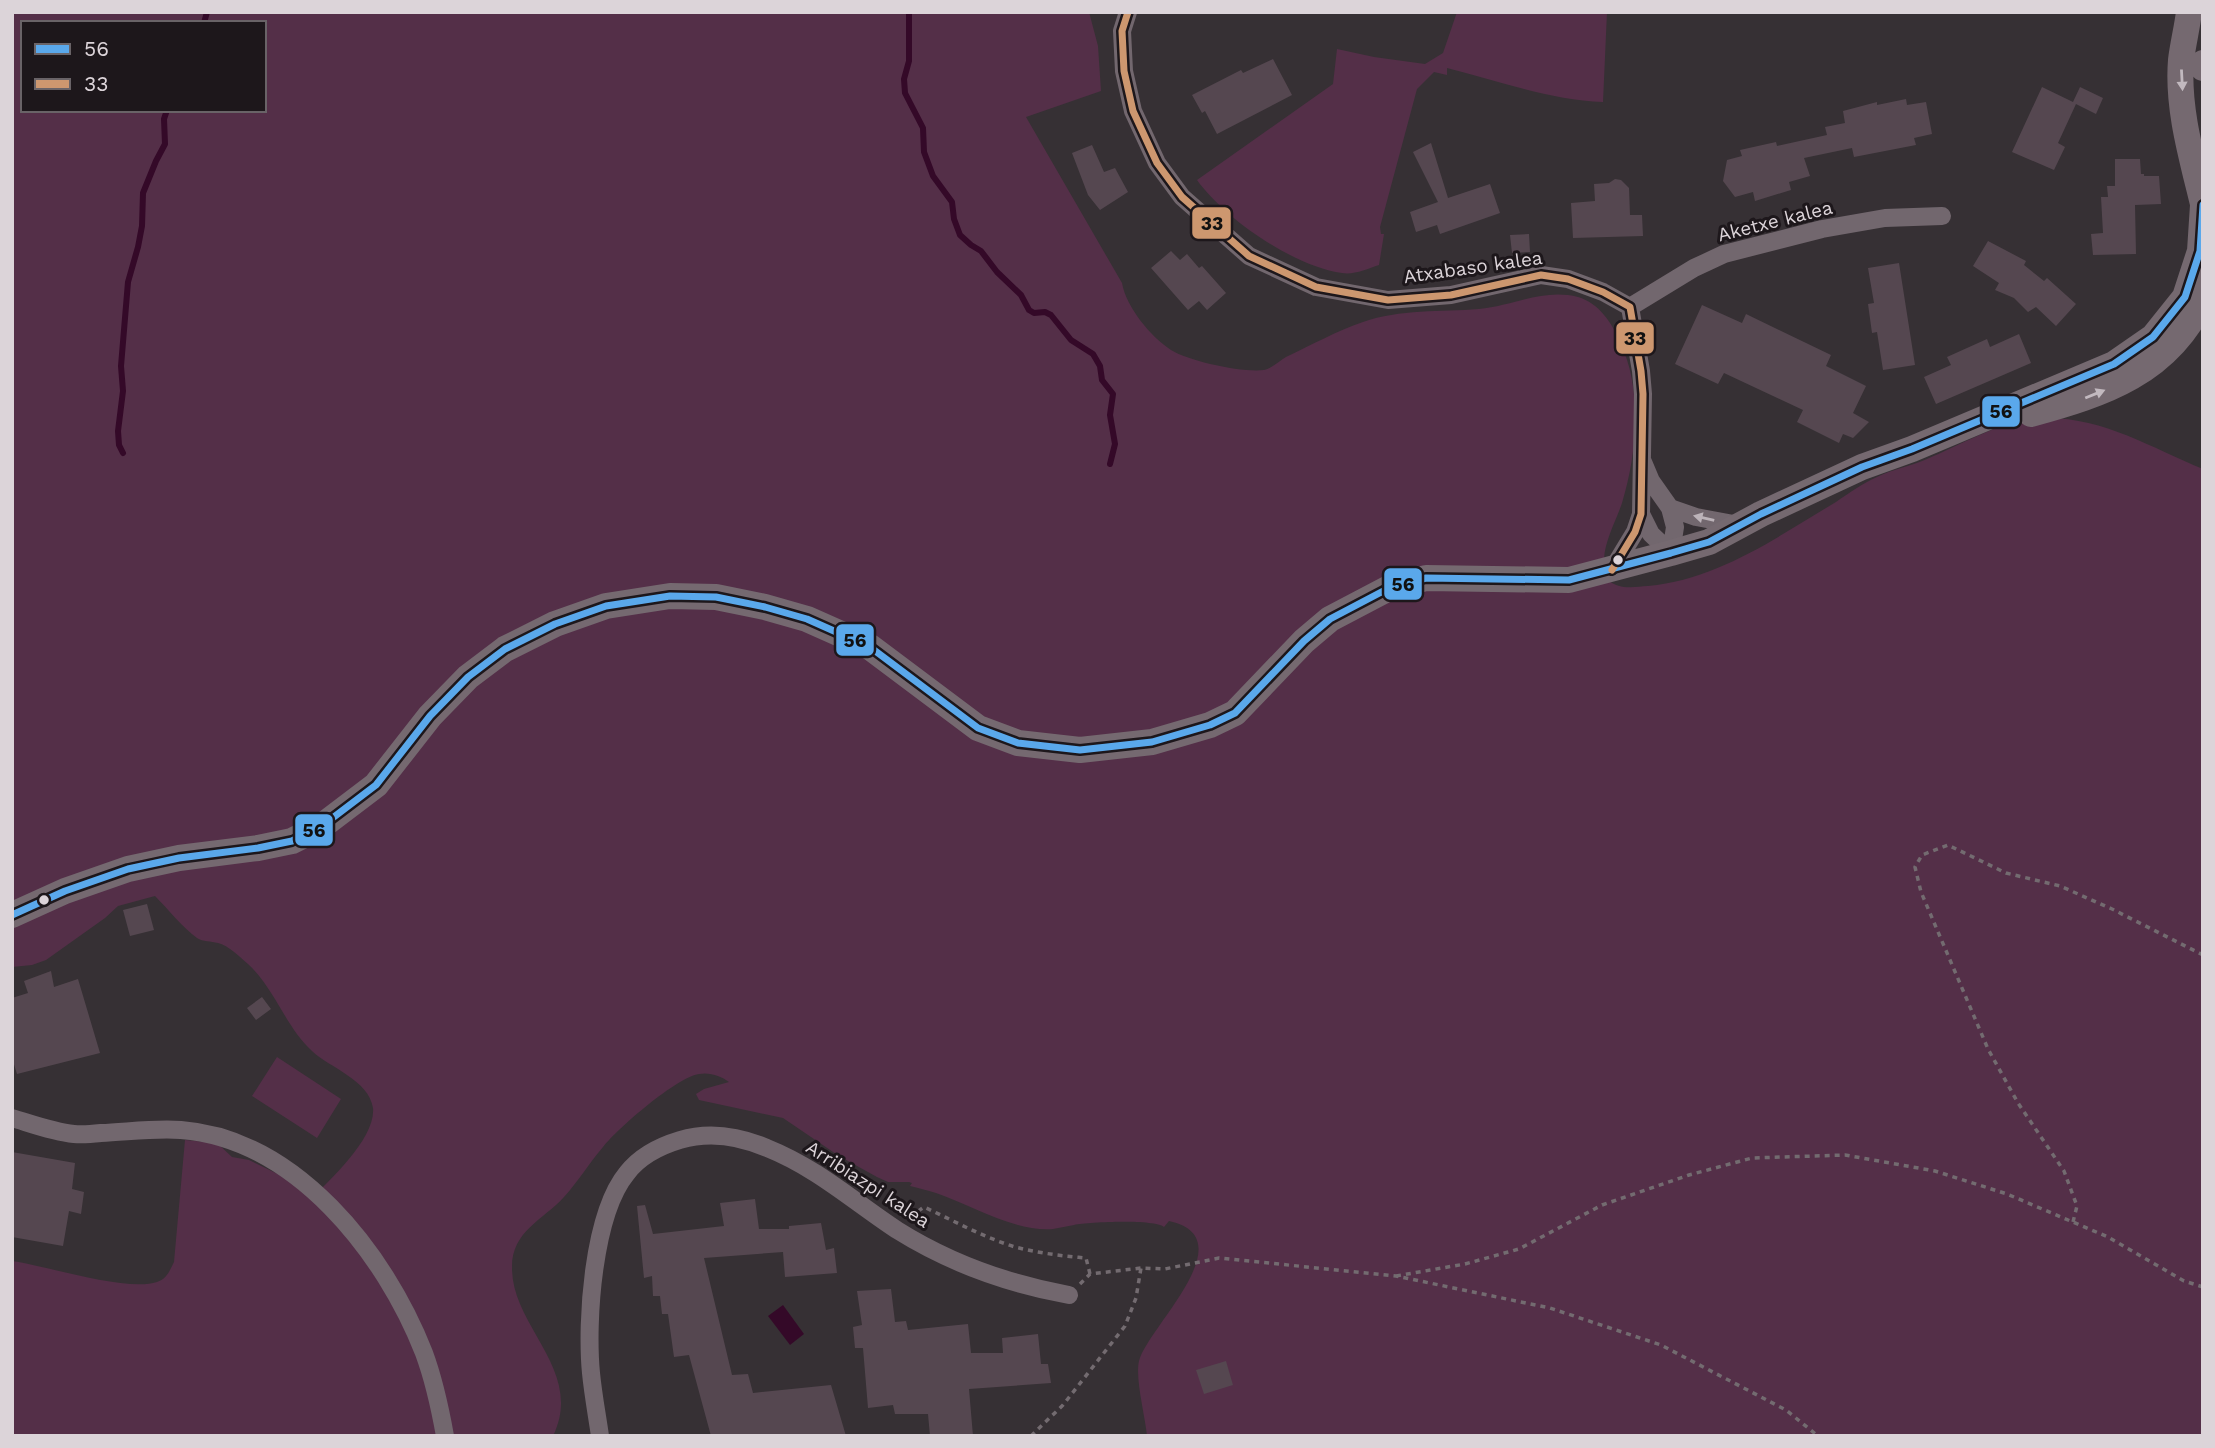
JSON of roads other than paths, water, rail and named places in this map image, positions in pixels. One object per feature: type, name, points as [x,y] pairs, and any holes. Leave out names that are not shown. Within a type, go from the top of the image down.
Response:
[{"type":"street","name":"Atxabaso kalea","points":[[1128,12],[1122,31],[1124,71],[1133,111],[1157,163],[1182,197],[1249,256],[1316,287],[1388,300],[1451,295],[1541,275],[1569,279],[1604,292],[1630,307]]},
{"type":"street","points":[[12,915],[65,891],[128,869],[179,858],[292,841],[322,826],[376,785],[430,716],[468,677],[505,649],[555,624],[606,606],[670,596],[716,597],[807,619],[870,647],[978,728],[1018,743],[1080,751],[1152,742],[1210,724],[1235,713],[1304,641],[1330,619],[1388,587],[1426,578],[1569,580],[1709,541],[1862,467],[1912,449],[2114,364],[2153,337],[2185,297],[2200,251],[2203,205],[2190,153],[2183,104],[2181,62],[2189,12]]},
{"type":"street","name":"Aketxe kalea","points":[[1630,307],[1694,268],[1724,254],[1835,226],[1885,218],[1942,216]]},
{"type":"street","points":[[1912,449],[2072,403],[2132,378],[2161,359],[2203,299]]},
{"type":"street","points":[[1612,570],[1635,532],[1641,514],[1643,394],[1630,307]]},
{"type":"street","points":[[1641,459],[1651,481],[1670,508],[1675,527],[1671,553]]},
{"type":"street","points":[[1670,508],[1696,517],[1739,525]]},
{"type":"street","points":[[1641,514],[1651,534],[1671,553]]},
{"type":"street","points":[[12,1118],[76,1135],[181,1130],[219,1137],[254,1150],[297,1176],[354,1232],[408,1317],[424,1354],[438,1398],[445,1436]]},
{"type":"street","name":"Arribiazpi kalea","points":[[600,1436],[591,1371],[589,1324],[605,1219],[614,1193],[627,1172],[665,1144],[695,1136],[730,1136],[766,1147],[829,1180],[897,1230],[948,1258],[1038,1289],[1069,1295]]},
{"type":"waterway","points":[[205,21],[207,12]]},
{"type":"waterway","points":[[909,12],[909,61],[904,79],[905,93],[923,128],[924,152],[933,176],[952,202],[960,235],[981,251],[997,272],[1021,295],[1029,310],[1051,315],[1071,340],[1093,354],[1100,366],[1102,380],[1113,394],[1110,415],[1115,444],[1110,464]]},
{"type":"waterway","points":[[123,453],[119,445],[118,431],[123,391],[121,366],[128,282],[142,226],[143,193],[165,144],[166,112]]}]
